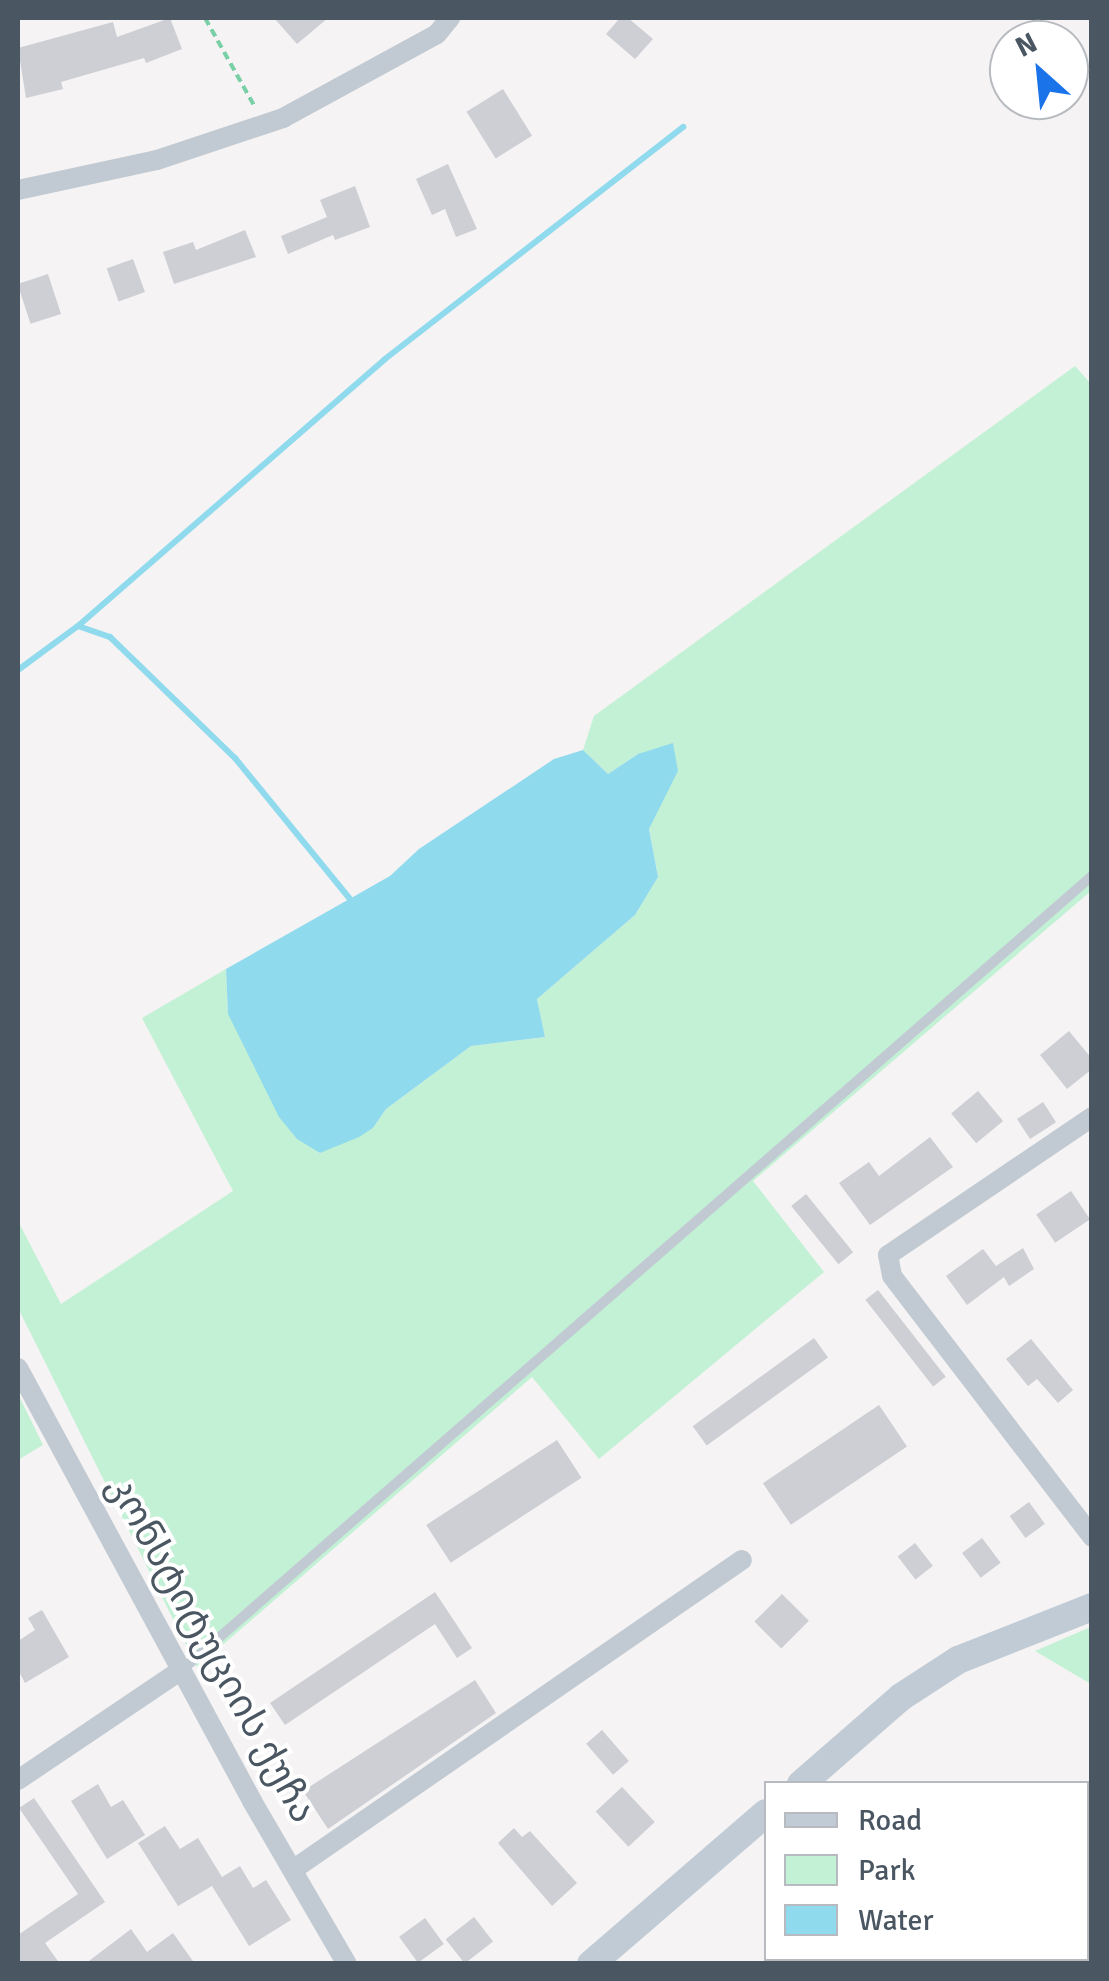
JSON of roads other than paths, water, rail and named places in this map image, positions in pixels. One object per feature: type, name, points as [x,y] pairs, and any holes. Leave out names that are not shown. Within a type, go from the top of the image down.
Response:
[{"type":"main road","points":[[804,1781],[901,1697],[958,1660],[1092,1607]]},
{"type":"main road","points":[[591,1964],[764,1815]]},
{"type":"street","points":[[18,190],[157,160],[264,124],[437,34],[450,18]]},
{"type":"street","points":[[1092,1117],[888,1255],[892,1276],[1092,1537]]},
{"type":"street","name":"კონსტიტუციის ქუჩა","points":[[18,1368],[181,1670],[347,1964]]},
{"type":"street","points":[[294,1868],[742,1560]]},
{"type":"street","points":[[18,1780],[181,1670]]},
{"type":"lane","points":[[181,1670],[1092,876]]},
{"type":"water","points":[[673,743],[678,771],[649,829],[658,877],[635,915],[537,999],[545,1037],[471,1046],[386,1109],[373,1128],[359,1137],[320,1153],[297,1139],[279,1117],[228,1014],[226,969],[390,876],[419,849],[554,759],[583,750],[608,774],[638,754]]},
{"type":"waterway","points":[[78,626],[385,359],[683,127]]},
{"type":"waterway","points":[[18,670],[78,626],[110,637],[235,758],[349,898]]}]
